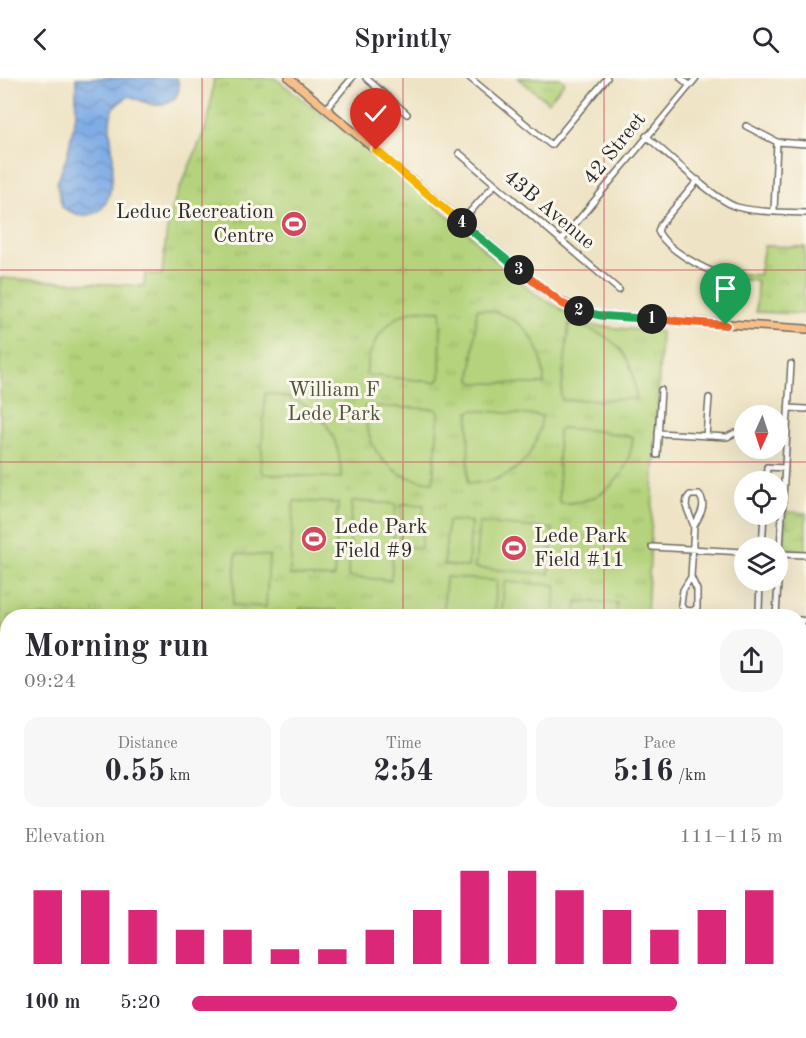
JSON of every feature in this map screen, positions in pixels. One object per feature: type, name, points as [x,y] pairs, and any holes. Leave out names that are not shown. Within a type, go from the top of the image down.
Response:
[{"type":"main road","points":[[289,78],[563,304],[582,311],[614,317],[806,329]]},
{"type":"street","points":[[327,109],[352,78]]},
{"type":"street","points":[[366,78],[407,114]]},
{"type":"street","points":[[470,78],[551,145],[607,78]]},
{"type":"street","points":[[681,78],[689,85]]},
{"type":"street","name":"42 Street","points":[[561,241],[696,78]]},
{"type":"street","points":[[746,126],[777,142],[806,144]]},
{"type":"street","points":[[646,136],[721,199],[734,206],[806,213]]},
{"type":"street","points":[[774,211],[777,142]]},
{"type":"street","name":"43B Avenue","points":[[459,153],[619,290]]},
{"type":"street","points":[[698,180],[661,224],[658,231],[662,238],[688,259],[723,275]]},
{"type":"street","points":[[461,222],[494,185]]},
{"type":"street","points":[[791,364],[788,408],[806,409]]},
{"type":"street","points":[[657,455],[661,390]]},
{"type":"street","points":[[706,436],[709,398]]},
{"type":"street","points":[[658,433],[727,437],[734,434]]},
{"type":"street","points":[[779,537],[785,459]]},
{"type":"street","points":[[767,471],[767,467],[784,468]]},
{"type":"street","points":[[694,526],[686,507],[687,499],[692,495],[701,496],[703,502],[702,512],[694,526],[692,549],[691,577],[697,590],[696,609]]},
{"type":"street","points":[[652,547],[734,551]]},
{"type":"street","points":[[788,554],[806,555]]},
{"type":"street","points":[[684,609],[683,590],[691,577]]},
{"type":"street","points":[[759,609],[760,591]]},
{"type":"street","points":[[776,609],[777,591]]},
{"type":"green space","name":"William F Lede Park","points":[[214,78],[275,78],[407,181],[535,294],[594,326],[661,332],[647,609],[0,609],[0,278],[144,286],[145,273],[162,275],[171,209],[209,116]]},
{"type":"green space","points":[[518,78],[560,78],[565,82],[548,102]]},
{"type":"green space","points":[[764,246],[805,247],[803,314],[756,312],[757,281],[733,279],[733,273],[759,275]]},
{"type":"green space","points":[[477,309],[493,311],[506,316],[527,332],[540,355],[544,384],[474,383],[471,380]]},
{"type":"green space","points":[[417,310],[441,311],[440,378],[436,382],[366,375],[370,353],[388,325],[396,318]]},
{"type":"green space","points":[[569,324],[598,333],[619,347],[631,369],[636,399],[563,400],[561,397]]},
{"type":"green space","points":[[265,393],[283,396],[298,402],[311,409],[322,419],[336,445],[341,478],[264,474],[261,470]]},
{"type":"green space","points":[[365,406],[436,409],[439,412],[433,482],[403,475],[382,459],[369,436]]},
{"type":"green space","points":[[473,410],[542,416],[534,444],[528,456],[519,466],[497,479],[468,483],[469,412]]},
{"type":"green space","points":[[561,428],[633,437],[626,465],[611,486],[600,494],[588,499],[559,503],[558,431]]},
{"type":"green space","name":"Lede Park Field #9","points":[[294,501],[338,503],[334,578],[290,575]]},
{"type":"green space","points":[[352,501],[396,504],[391,580],[348,577]]},
{"type":"green space","points":[[402,504],[424,505],[421,548],[399,546]]},
{"type":"green space","points":[[788,512],[806,513],[806,551],[788,549],[788,537],[785,537]]},
{"type":"green space","points":[[448,521],[471,522],[468,567],[444,565]]},
{"type":"green space","name":"Lede Park Field #11","points":[[479,523],[553,529],[549,574],[475,568]]},
{"type":"green space","points":[[236,554],[269,556],[266,607],[233,605]]},
{"type":"green space","points":[[446,577],[497,581],[495,609],[444,609]]},
{"type":"green space","points":[[504,582],[556,585],[554,609],[502,609]]},
{"type":"green space","points":[[577,601],[617,603],[617,609],[576,609]]},
{"type":"water","points":[[76,78],[177,78],[179,84],[177,95],[164,104],[151,104],[128,96],[115,106],[110,125],[113,162],[109,194],[102,208],[88,215],[75,214],[62,207],[57,183],[67,156],[76,114]]},
{"type":"place","name":"Leduc Recreation Centre","points":[[294,224]]},
{"type":"place","name":"Lede Park Field #9","points":[[314,539]]},
{"type":"place","name":"Lede Park Field #11","points":[[514,548]]},
{"type":"route","points":[[376,150],[563,304],[603,316],[726,325]]}]
